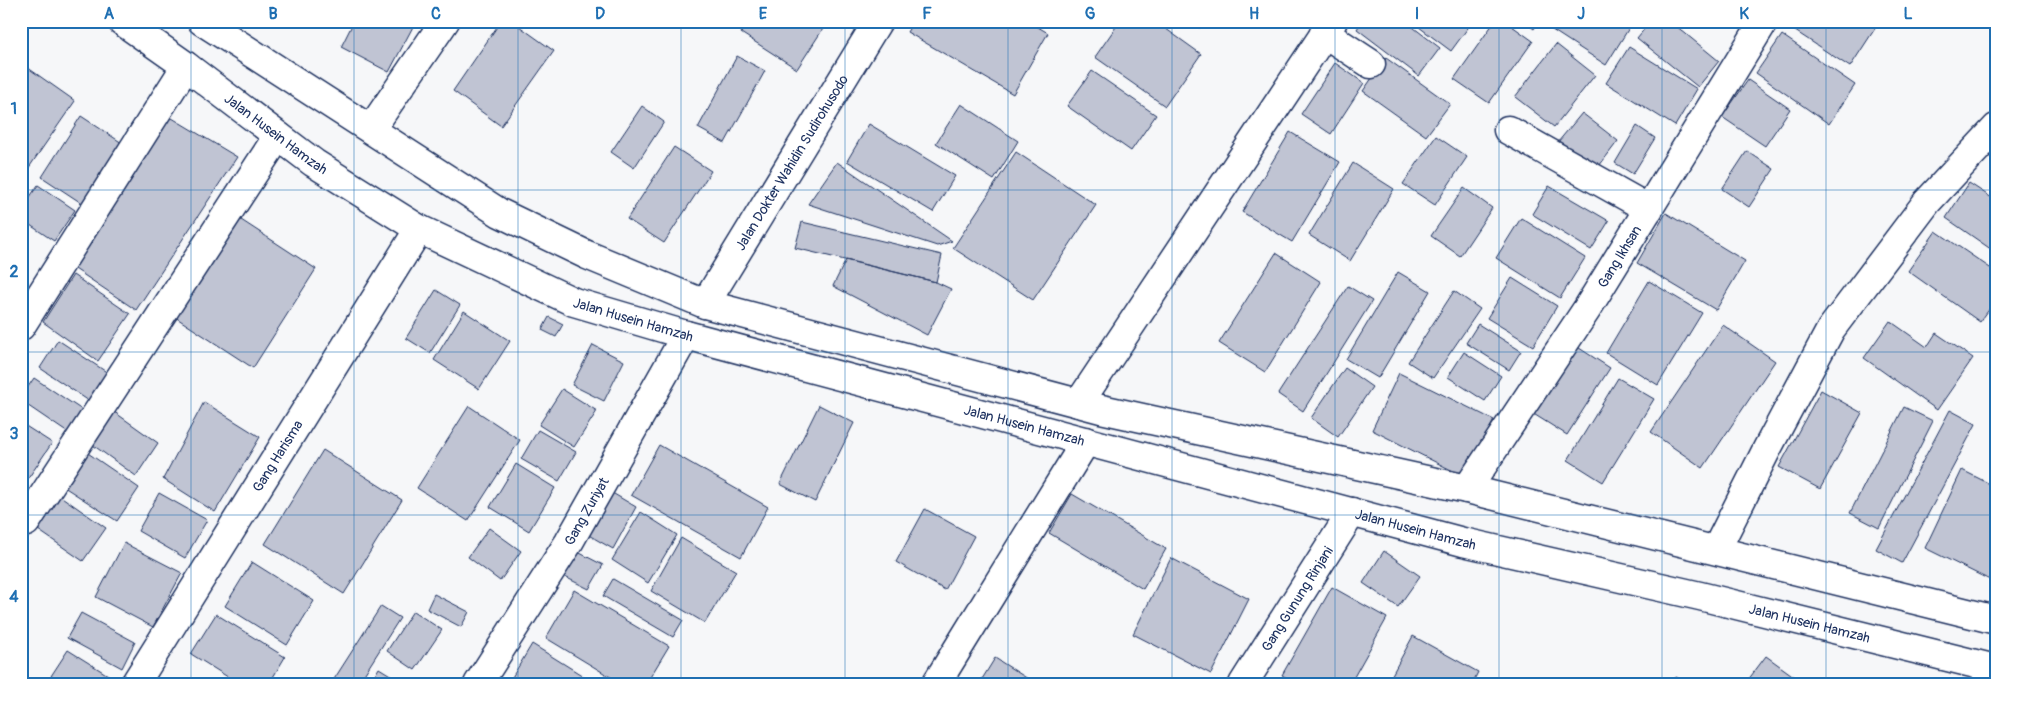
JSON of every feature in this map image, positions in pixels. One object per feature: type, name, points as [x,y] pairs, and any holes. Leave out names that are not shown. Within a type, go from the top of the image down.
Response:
[{"type":"street","name":"Jalan Husein Hamzah","points":[[122,21],[186,66],[314,163],[419,229],[574,302],[686,335],[1462,542],[1700,596],[1996,669]]},
{"type":"street","points":[[202,21],[500,212],[587,255],[705,304],[1079,403],[1332,461],[1467,489],[1996,620]]},
{"type":"street","points":[[371,129],[445,21]]},
{"type":"street","name":"Jalan Dokter Wahidin Sudirohusodo","points":[[705,304],[878,21]]},
{"type":"street","name":"Gang Ikhsan","points":[[1467,489],[1587,309],[1764,21]]},
{"type":"street","points":[[1079,403],[1328,27],[1370,64]]},
{"type":"street","points":[[21,326],[186,66]]},
{"type":"street","points":[[1716,550],[1831,329],[1927,202],[1996,128]]},
{"type":"street","points":[[1508,130],[1649,209]]},
{"type":"street","points":[[26,522],[278,136]]},
{"type":"street","name":"Gang Harisma","points":[[135,684],[419,229]]},
{"type":"street","name":"Gang Zuriyat","points":[[478,684],[569,542],[686,335]]},
{"type":"street","points":[[936,684],[1086,441]]},
{"type":"street","name":"Gang Gunung Rinjani","points":[[1243,684],[1352,512]]},
{"type":"street","points":[[1991,684],[1996,675]]},
{"type":"building","points":[[354,21],[416,21],[389,72],[341,47]]},
{"type":"building","points":[[501,21],[512,21],[554,51],[501,126],[453,91]]},
{"type":"building","points":[[748,21],[828,21],[797,69],[741,33]]},
{"type":"building","points":[[914,21],[1028,21],[1048,33],[1013,94],[907,32]]},
{"type":"building","points":[[1120,21],[1155,21],[1201,54],[1165,106],[1095,57]]},
{"type":"building","points":[[1188,21],[1204,21],[1200,28]]},
{"type":"building","points":[[1362,21],[1405,21],[1440,48],[1419,76],[1357,29]]},
{"type":"building","points":[[1411,21],[1473,21],[1451,51]]},
{"type":"building","points":[[1495,21],[1505,21],[1533,41],[1489,103],[1454,79]]},
{"type":"building","points":[[1523,21],[1539,21],[1534,29]]},
{"type":"building","points":[[1549,21],[1618,21],[1629,28],[1606,65],[1546,26]]},
{"type":"building","points":[[1651,21],[1670,21],[1719,61],[1698,87],[1637,38]]},
{"type":"building","points":[[1788,21],[1867,21],[1876,27],[1850,67],[1786,25]]},
{"type":"building","points":[[1782,35],[1855,85],[1829,124],[1756,73]]},
{"type":"building","points":[[1556,44],[1595,75],[1554,127],[1515,97]]},
{"type":"building","points":[[1629,47],[1697,89],[1675,126],[1606,83]]},
{"type":"building","points":[[737,56],[765,71],[725,143],[698,128]]},
{"type":"building","points":[[1386,58],[1450,104],[1426,136],[1363,91]]},
{"type":"building","points":[[21,63],[75,101],[21,179]]},
{"type":"building","points":[[1335,63],[1364,83],[1331,134],[1301,114]]},
{"type":"building","points":[[1092,71],[1156,115],[1131,151],[1067,106]]},
{"type":"building","points":[[1748,80],[1790,109],[1765,146],[1722,117]]},
{"type":"building","points":[[961,104],[1018,141],[994,180],[936,143]]},
{"type":"building","points":[[642,106],[664,122],[634,168],[611,152]]},
{"type":"building","points":[[1582,113],[1618,141],[1596,170],[1558,142]]},
{"type":"building","points":[[167,115],[237,157],[136,310],[69,265]]},
{"type":"building","points":[[81,116],[122,143],[83,204],[42,177]]},
{"type":"building","points":[[869,124],[955,176],[933,212],[847,161]]},
{"type":"building","points":[[1637,126],[1655,138],[1633,174],[1615,163]]},
{"type":"building","points":[[1290,132],[1340,162],[1292,242],[1242,212]]},
{"type":"building","points":[[1436,136],[1467,157],[1435,205],[1403,184]]},
{"type":"building","points":[[674,147],[711,171],[664,243],[627,219]]},
{"type":"building","points":[[1747,151],[1774,169],[1749,207],[1722,189]]},
{"type":"building","points":[[1016,152],[1096,205],[1033,300],[953,248]]},
{"type":"building","points":[[837,162],[952,241],[937,246],[808,204]]},
{"type":"building","points":[[1353,163],[1394,189],[1350,261],[1309,235]]},
{"type":"building","points":[[1969,183],[1992,198],[1996,192],[1995,252],[1946,218]]},
{"type":"building","points":[[38,185],[75,210],[54,241],[21,219],[21,210]]},
{"type":"building","points":[[1549,186],[1609,221],[1591,250],[1532,214]]},
{"type":"building","points":[[1464,188],[1492,208],[1460,256],[1431,236]]},
{"type":"building","points":[[1666,213],[1745,261],[1716,310],[1637,263]]},
{"type":"building","points":[[235,216],[316,269],[253,368],[172,315]]},
{"type":"building","points":[[1521,218],[1585,258],[1560,298],[1496,258]]},
{"type":"building","points":[[802,222],[942,255],[936,282],[795,248]]},
{"type":"building","points":[[1936,231],[1996,272],[1996,300],[1980,322],[1908,271]]},
{"type":"building","points":[[1276,253],[1321,282],[1265,372],[1219,343]]},
{"type":"building","points":[[846,260],[936,282],[951,289],[927,335],[833,286]]},
{"type":"building","points":[[1398,272],[1430,291],[1378,378],[1346,359]]},
{"type":"building","points":[[73,275],[130,314],[98,361],[43,322]]},
{"type":"building","points":[[1512,278],[1557,306],[1533,346],[1487,318]]},
{"type":"building","points":[[1649,281],[1702,313],[1658,385],[1606,353]]},
{"type":"building","points":[[1348,286],[1372,301],[1303,411],[1278,394]]},
{"type":"building","points":[[436,290],[460,305],[430,353],[406,338]]},
{"type":"building","points":[[1454,291],[1480,309],[1433,378],[1408,362]]},
{"type":"building","points":[[464,311],[510,341],[479,389],[434,360]]},
{"type":"building","points":[[549,317],[563,324],[556,337],[542,330]]},
{"type":"building","points":[[1890,321],[1927,347],[1936,333],[1973,358],[1937,410],[1864,358]]},
{"type":"building","points":[[1478,324],[1521,351],[1509,370],[1466,343]]},
{"type":"building","points":[[1723,325],[1775,361],[1703,468],[1651,432]]},
{"type":"building","points":[[58,340],[111,375],[92,403],[40,368]]},
{"type":"building","points":[[593,345],[624,361],[604,401],[572,385]]},
{"type":"building","points":[[1576,346],[1610,368],[1567,435],[1532,413]]},
{"type":"building","points":[[1464,352],[1501,376],[1485,401],[1448,377]]},
{"type":"building","points":[[1345,368],[1372,387],[1338,437],[1311,418]]},
{"type":"building","points":[[1399,373],[1494,420],[1465,477],[1372,430]]},
{"type":"building","points":[[34,378],[82,410],[68,433],[21,401],[21,397]]},
{"type":"building","points":[[1618,378],[1654,399],[1603,482],[1568,460]]},
{"type":"building","points":[[562,389],[597,411],[574,447],[539,425]]},
{"type":"building","points":[[1821,390],[1862,413],[1820,489],[1779,467]]},
{"type":"building","points":[[204,402],[260,437],[215,512],[163,479]]},
{"type":"building","points":[[819,405],[854,423],[815,502],[780,484]]},
{"type":"building","points":[[469,406],[520,440],[468,521],[417,488]]},
{"type":"building","points":[[1904,407],[1933,421],[1879,528],[1850,513]]},
{"type":"building","points":[[1950,410],[1976,424],[1902,563],[1876,549]]},
{"type":"building","points":[[113,411],[158,443],[136,476],[90,443]]},
{"type":"building","points":[[21,423],[52,443],[21,489]]},
{"type":"building","points":[[538,430],[576,452],[559,481],[521,459]]},
{"type":"building","points":[[659,445],[768,507],[741,557],[631,495]]},
{"type":"building","points":[[82,449],[139,488],[117,521],[61,485]]},
{"type":"building","points":[[323,450],[402,500],[344,594],[265,544]]},
{"type":"building","points":[[516,464],[555,488],[529,531],[490,507]]},
{"type":"building","points":[[1962,470],[1996,487],[1996,583],[1925,548]]},
{"type":"building","points":[[49,488],[106,528],[83,561],[28,523]]},
{"type":"building","points":[[609,491],[636,507],[613,549],[585,533]]},
{"type":"building","points":[[159,493],[207,520],[185,558],[138,531]]},
{"type":"building","points":[[1072,494],[1166,549],[1143,589],[1049,533]]},
{"type":"building","points":[[925,509],[974,536],[945,590],[896,562]]},
{"type":"building","points":[[641,512],[677,535],[648,583],[612,560]]},
{"type":"building","points":[[489,528],[521,551],[500,581],[468,557]]},
{"type":"building","points":[[681,538],[736,571],[705,623],[651,591]]},
{"type":"building","points":[[124,543],[182,573],[153,627],[96,597]]},
{"type":"building","points":[[574,550],[603,565],[589,589],[561,575]]},
{"type":"building","points":[[1384,551],[1420,576],[1398,607],[1363,583]]},
{"type":"building","points":[[1171,558],[1249,599],[1211,674],[1133,634]]},
{"type":"building","points":[[252,562],[314,601],[287,645],[225,606]]},
{"type":"building","points":[[613,579],[683,620],[673,637],[603,596]]},
{"type":"building","points":[[1332,587],[1387,618],[1350,684],[1297,684],[1282,675]]},
{"type":"building","points":[[574,590],[669,646],[646,684],[622,684],[546,638]]},
{"type":"building","points":[[434,594],[469,612],[461,627],[427,609]]},
{"type":"building","points":[[381,606],[400,618],[358,684],[331,684]]},
{"type":"building","points":[[413,611],[442,630],[415,670],[387,651]]},
{"type":"building","points":[[81,613],[135,642],[122,668],[67,638]]},
{"type":"building","points":[[216,614],[285,657],[269,684],[239,684],[191,654]]},
{"type":"building","points":[[1413,636],[1478,672],[1472,684],[1387,684]]},
{"type":"building","points":[[532,644],[596,684],[508,684]]},
{"type":"building","points":[[68,650],[116,680],[114,684],[63,684],[51,676]]},
{"type":"building","points":[[1766,656],[1795,677],[1790,684],[1745,684]]},
{"type":"building","points":[[995,658],[1036,684],[979,684]]},
{"type":"building","points":[[379,668],[405,684],[370,684]]},
{"type":"building","points":[[1676,677],[1689,684],[1672,684]]}]
